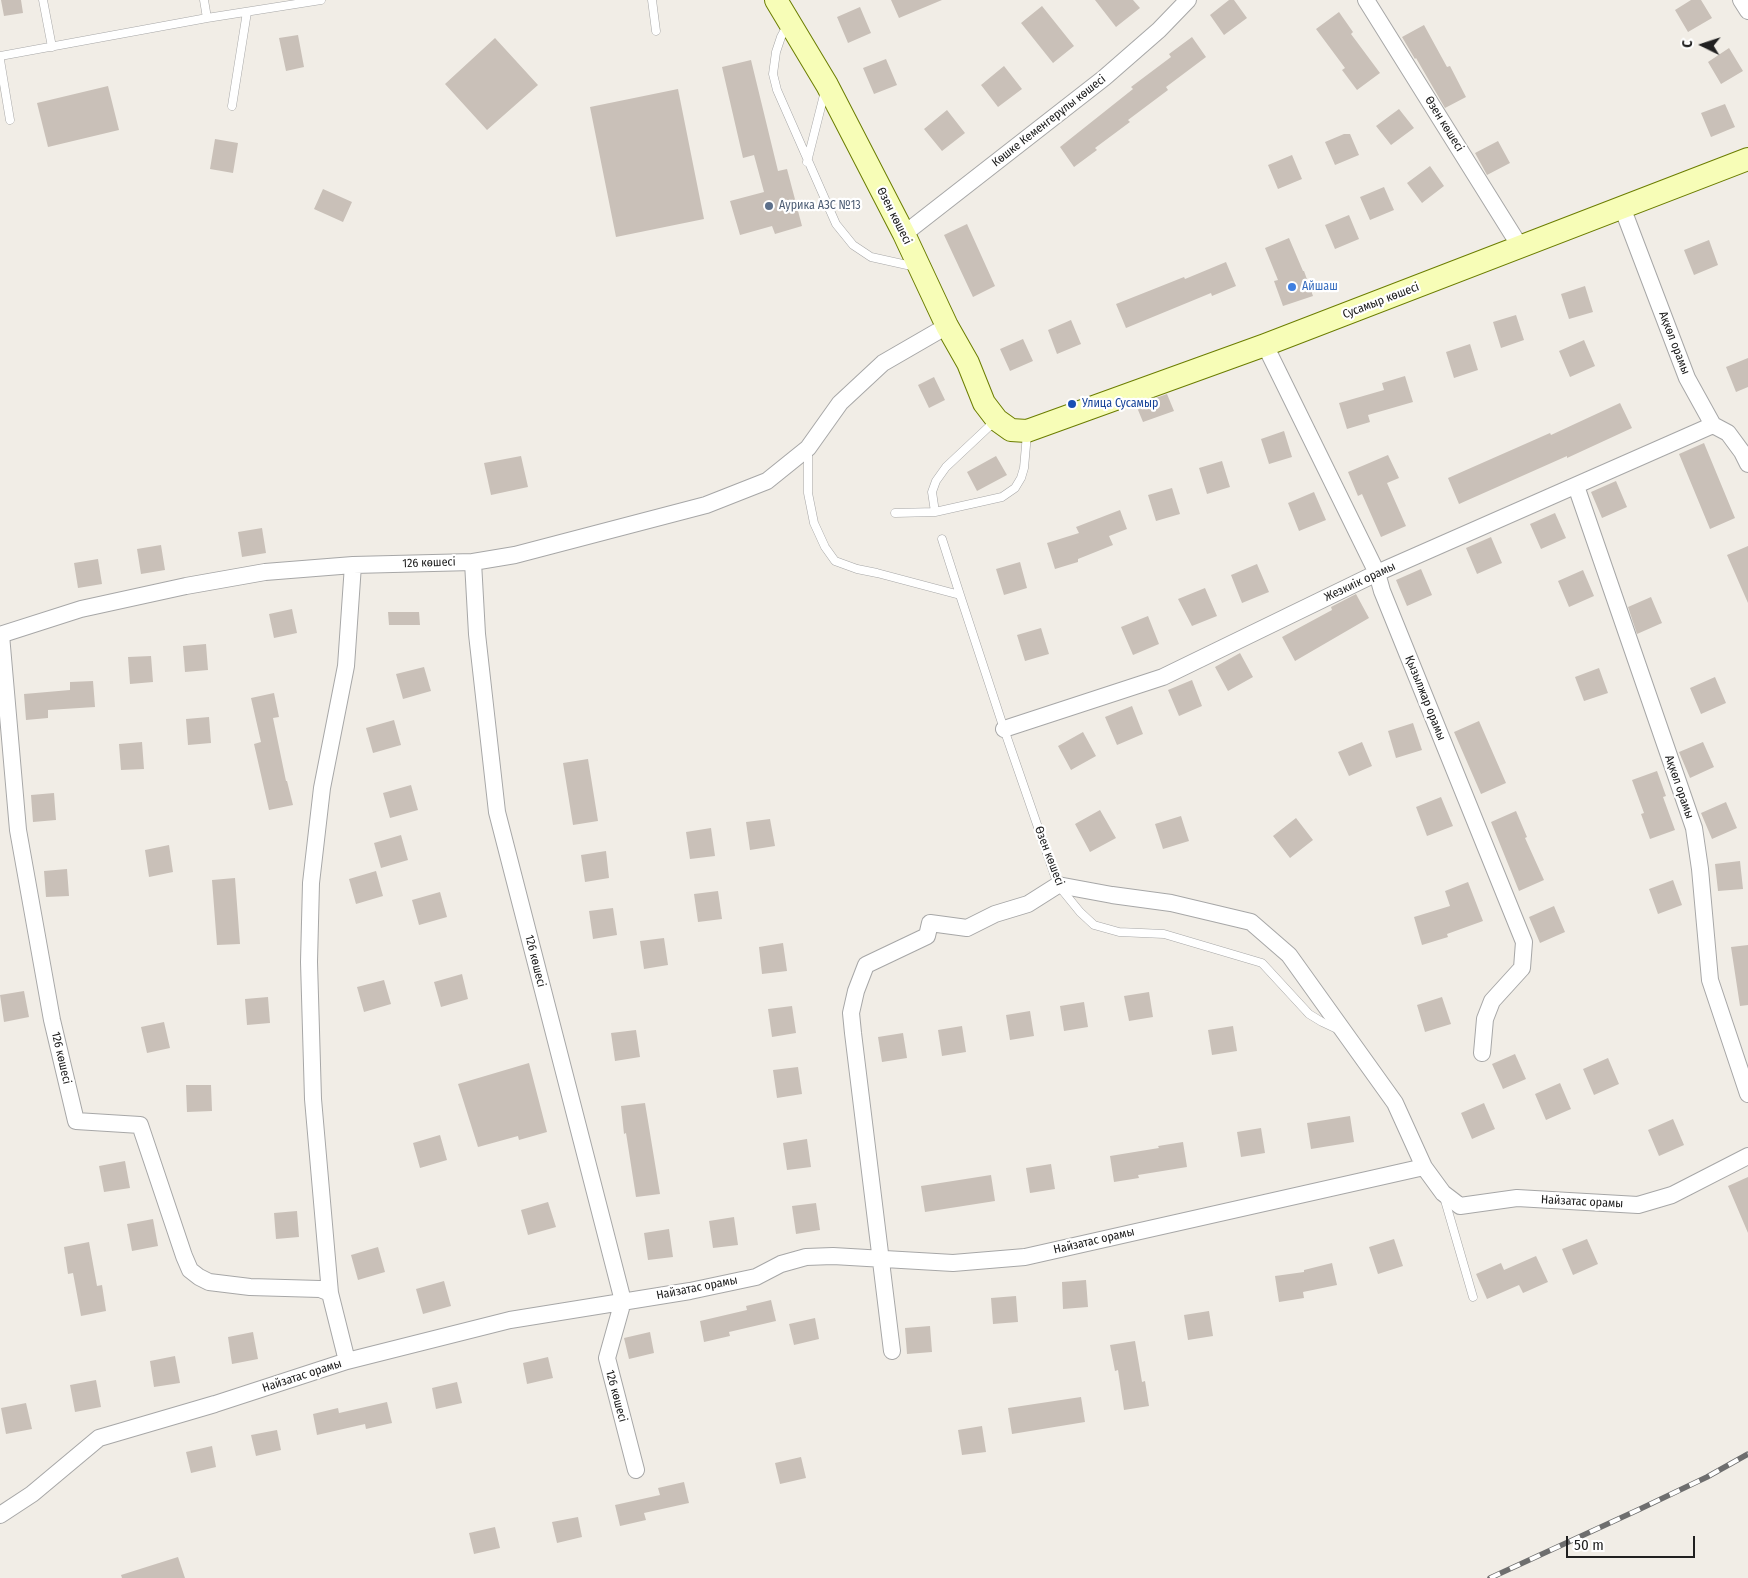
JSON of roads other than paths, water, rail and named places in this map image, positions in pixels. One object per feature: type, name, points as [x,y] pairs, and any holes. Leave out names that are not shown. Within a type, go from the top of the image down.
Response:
[{"type":"main road","name":"Өзен көшесі","points":[[776,0],[827,85],[904,234],[946,326],[968,363],[984,403],[1012,427]]},
{"type":"main road","name":"Сусамыр көшесі","points":[[1012,427],[1265,345],[1748,159]]},
{"type":"street","name":"Көшке Кеменгерұлы көшесі","points":[[904,234],[1104,78],[1159,30],[1188,0]]},
{"type":"street","name":"Өзен көшесі","points":[[1366,0],[1521,248]]},
{"type":"street","points":[[1742,0],[1748,11]]},
{"type":"street","name":"Ақкөл орамы","points":[[1622,207],[1687,378],[1713,425],[1728,433],[1748,464]]},
{"type":"street","points":[[473,562],[515,555],[706,505],[767,481],[808,448],[840,403],[883,363],[946,326]]},
{"type":"street","name":"Қызылжар орамы","points":[[1265,345],[1377,573],[1382,591],[1524,942],[1522,968],[1492,1001],[1485,1019],[1482,1053]]},
{"type":"street","name":"Жезкиік орамы","points":[[1004,729],[1163,677],[1377,573],[1713,425]]},
{"type":"street","name":"Ақкөл орамы","points":[[1576,486],[1694,828],[1700,869],[1710,980],[1748,1094]]},
{"type":"street","name":"126 көшесі","points":[[330,1293],[320,1289],[250,1287],[209,1282],[199,1277],[190,1270],[184,1256],[140,1125],[76,1121],[52,1020],[18,830],[0,635],[81,609],[186,586],[265,572],[353,565],[473,562],[477,634],[497,812],[623,1301],[606,1358],[636,1470]]},
{"type":"street","points":[[347,1361],[330,1293],[313,1099],[309,962],[311,883],[322,788],[346,666],[353,565]]},
{"type":"street","points":[[892,1351],[861,1106],[852,1013],[856,990],[866,965],[927,936],[930,923],[967,928],[995,914],[1028,904],[1058,885]]},
{"type":"street","name":"Найзатас орамы","points":[[1058,885],[1171,903],[1251,922],[1289,956],[1395,1103],[1424,1167],[1443,1193],[1460,1206],[1517,1198],[1638,1205],[1672,1195],[1748,1156]]},
{"type":"street","name":"Найзатас орамы","points":[[0,1515],[32,1494],[99,1438],[215,1404],[347,1361],[510,1320],[690,1291],[756,1277],[781,1264],[806,1257],[833,1256],[953,1263],[1025,1257],[1424,1167]]},
{"type":"lane","points":[[43,0],[52,47]]},
{"type":"lane","points":[[204,0],[207,18]]},
{"type":"lane","points":[[0,56],[207,18],[321,0]]},
{"type":"lane","points":[[652,0],[656,31]]},
{"type":"lane","points":[[232,106],[247,12]]},
{"type":"lane","points":[[790,22],[779,44],[773,74],[776,90],[836,224],[853,246],[871,258],[919,268]]},
{"type":"lane","points":[[0,60],[10,120]]},
{"type":"lane","points":[[807,162],[827,85]]},
{"type":"lane","points":[[895,513],[935,512],[1002,497],[1015,488],[1024,468],[1012,427],[946,467],[936,480],[932,492],[935,512]]},
{"type":"lane","points":[[808,448],[808,493],[814,523],[825,547],[835,561],[857,569],[877,572],[960,595]]},
{"type":"lane","name":"Өзен көшесі","points":[[942,538],[1004,729],[1058,885],[1080,912],[1094,925],[1119,932],[1164,934],[1262,963],[1309,1014],[1343,1032]]},
{"type":"lane","points":[[1443,1193],[1473,1297]]},
{"type":"railway","points":[[1490,1578],[1707,1477],[1748,1454]]},
{"type":"place","name":"Аурика АЗС №13","points":[[769,206]]},
{"type":"place","name":"Айшаш","points":[[1292,287]]},
{"type":"place","name":"Улица Сусамыр","points":[[1072,404]]}]
